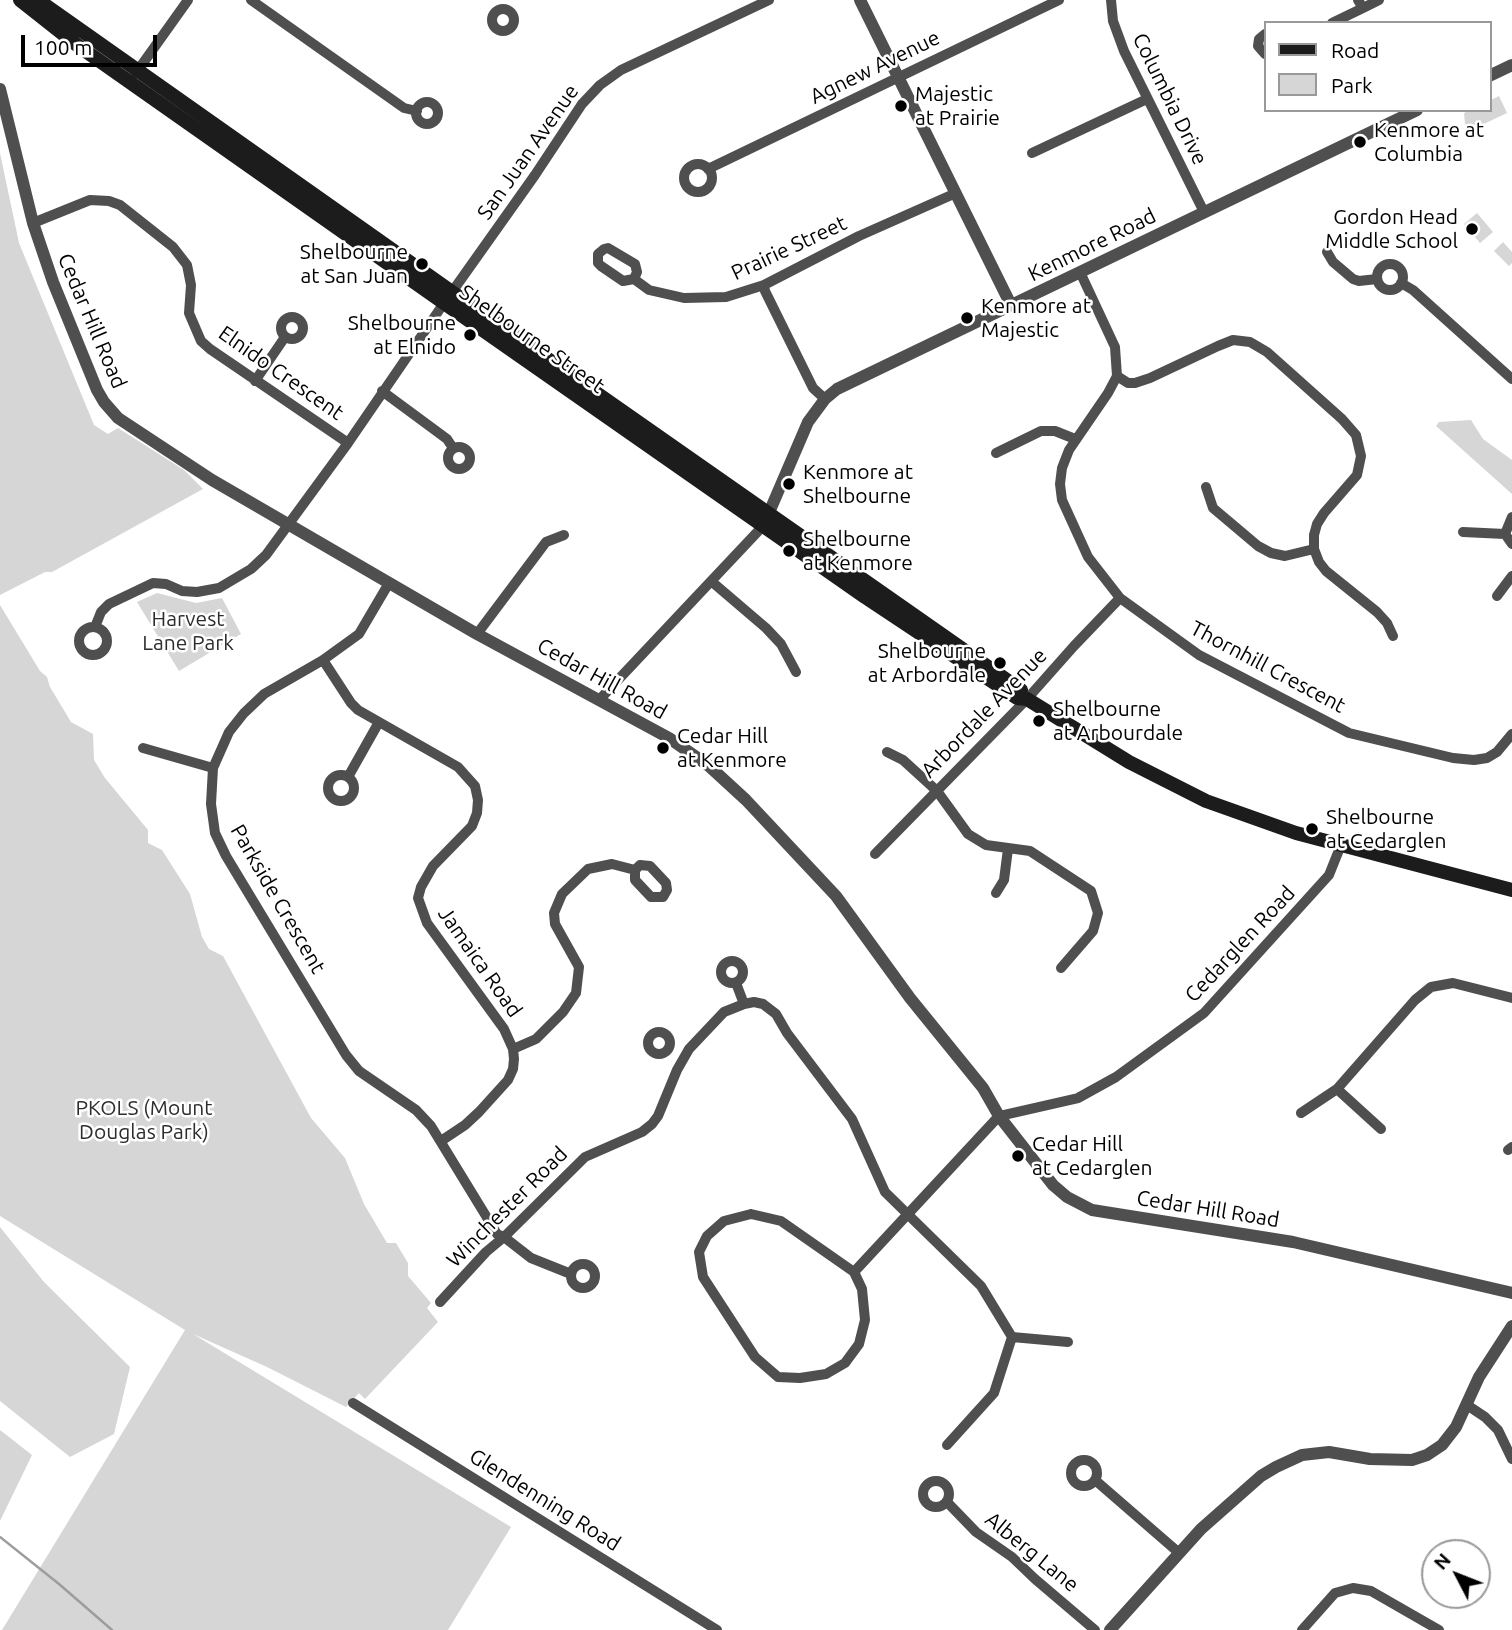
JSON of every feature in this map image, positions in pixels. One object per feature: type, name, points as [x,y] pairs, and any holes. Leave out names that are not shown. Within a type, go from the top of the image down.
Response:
[{"type":"main road","name":"Shelbourne Street","points":[[20,0],[68,38],[133,77]]},
{"type":"main road","name":"Shelbourne Street","points":[[38,0],[133,77],[448,298],[766,520],[1024,691],[1027,699],[1129,762],[1195,796],[1250,818],[1512,890]]},
{"type":"street","points":[[133,77],[188,0]]},
{"type":"street","points":[[251,0],[404,108],[417,111]]},
{"type":"street","points":[[510,11],[517,0]]},
{"type":"street","name":"San Juan Avenue","points":[[95,627],[101,612],[109,604],[153,583],[197,592],[219,588],[251,569],[266,555],[348,443],[582,104],[600,85],[621,71],[769,0]]},
{"type":"street","points":[[860,0],[1011,305]]},
{"type":"street","name":"Agnew Avenue","points":[[708,169],[1059,0]]},
{"type":"street","name":"Columbia Drive","points":[[1111,0],[1113,21],[1124,51],[1204,212]]},
{"type":"street","points":[[1335,21],[1361,4],[1379,0]]},
{"type":"street","points":[[1264,35],[1259,39],[1258,46],[1264,53]]},
{"type":"street","points":[[1491,75],[1512,65]]},
{"type":"street","name":"Cedar Hill Road","points":[[0,89],[33,223],[53,282],[97,390],[118,418],[212,480],[477,634],[669,738],[709,766],[755,808],[836,896],[911,998],[983,1088],[999,1116],[1053,1185],[1067,1197],[1092,1210],[1293,1242],[1512,1293]]},
{"type":"street","points":[[1032,153],[1147,99]]},
{"type":"street","name":"Kenmore Road","points":[[600,699],[766,520],[801,436],[825,398],[850,382],[1413,112]]},
{"type":"street","name":"Prairie Street","points":[[634,279],[649,290],[684,298],[726,297],[764,285],[859,236],[956,193]]},
{"type":"street","name":"Elnido Crescent","points":[[33,223],[90,200],[109,201],[120,205],[173,247],[187,265],[191,285],[189,313],[201,341],[348,443]]},
{"type":"street","points":[[1327,252],[1333,262],[1353,279],[1377,279]]},
{"type":"street","points":[[1392,264],[1401,271],[1401,283],[1396,289],[1388,290],[1380,286],[1377,279],[1380,268],[1392,264]]},
{"type":"street","points":[[1080,272],[1115,347],[1117,376],[1128,383],[1135,383],[1233,341],[1250,342],[1266,352],[1342,419],[1356,435],[1361,456],[1357,475],[1317,524],[1314,549],[1326,571],[1377,612],[1387,623],[1393,636]]},
{"type":"street","points":[[1401,283],[1413,290],[1512,379]]},
{"type":"street","points":[[764,285],[813,388],[825,398]]},
{"type":"street","points":[[255,381],[285,337]]},
{"type":"street","name":"Thornhill Crescent","points":[[1117,376],[1075,439],[1062,468],[1060,484],[1062,500],[1088,557],[1119,598],[1199,655],[1349,733],[1453,758],[1474,760],[1487,758],[1497,752],[1512,734]]},
{"type":"street","points":[[382,391],[447,439],[453,448]]},
{"type":"street","points":[[996,453],[1041,431],[1055,431],[1075,439]]},
{"type":"street","points":[[1206,487],[1213,508],[1258,546],[1285,556],[1314,549]]},
{"type":"street","points":[[1505,534],[1512,517]]},
{"type":"street","points":[[1463,532],[1505,534]]},
{"type":"street","points":[[1505,534],[1512,544]]},
{"type":"street","points":[[477,634],[545,542],[564,535]]},
{"type":"street","points":[[1497,596],[1512,576]]},
{"type":"street","points":[[711,581],[781,644],[796,673]]},
{"type":"street","name":"Parkside Crescent","points":[[389,583],[359,634],[323,660],[264,694],[229,732],[213,768],[211,804],[215,833],[226,856],[346,1055],[359,1071],[416,1110],[441,1141],[497,1234],[531,1258],[571,1274]]},
{"type":"street","name":"Arbordale Avenue","points":[[875,854],[1027,699],[1119,598]]},
{"type":"street","name":"Jamaica Road","points":[[323,660],[351,703],[458,767],[475,786],[478,800],[472,826],[433,866],[418,898],[427,923],[504,1029],[513,1048],[513,1069],[508,1080],[465,1125],[441,1141]]},
{"type":"street","points":[[348,777],[379,722]]},
{"type":"street","points":[[143,748],[213,768]]},
{"type":"street","points":[[887,752],[903,760],[937,791],[968,834],[986,845],[1030,851],[1091,891],[1098,913],[1093,931],[1061,968]]},
{"type":"street","name":"Cedarglen Road","points":[[999,1116],[1078,1098],[1116,1077],[1204,1013],[1329,875],[1341,845]]},
{"type":"street","points":[[996,892],[1004,880],[1008,849]]},
{"type":"street","points":[[513,1048],[536,1039],[563,1012],[576,993],[579,967],[555,924],[554,913],[562,894],[588,869],[612,864],[635,870]]},
{"type":"street","points":[[736,983],[744,1004],[763,1004],[776,1014],[787,1033],[852,1119],[885,1192],[981,1286],[1012,1337],[994,1393],[947,1446]]},
{"type":"street","points":[[1301,1113],[1337,1089],[1415,1000],[1432,988],[1453,983],[1512,998]]},
{"type":"street","name":"Winchester Road","points":[[440,1302],[486,1252],[585,1157],[642,1132],[652,1124],[690,1049],[724,1012],[744,1004]]},
{"type":"street","points":[[668,1049],[684,1058]]},
{"type":"street","points":[[1337,1089],[1381,1129]]},
{"type":"street","points":[[854,1272],[999,1116]]},
{"type":"street","points":[[751,1214],[781,1221],[854,1272],[862,1289],[865,1320],[859,1344],[845,1363],[826,1374],[800,1378],[778,1377],[755,1356],[703,1277],[699,1252],[707,1236],[724,1221],[751,1214]]},
{"type":"street","points":[[1110,1630],[1178,1552],[1230,1502],[1261,1476],[1283,1463],[1302,1455],[1329,1452],[1370,1459],[1404,1460],[1427,1455],[1449,1437],[1479,1377],[1512,1326]]},
{"type":"street","points":[[1012,1337],[1068,1342]]},
{"type":"street","name":"Glendenning Road","points":[[353,1403],[717,1630]]},
{"type":"street","points":[[1467,1405],[1498,1430],[1512,1459]]},
{"type":"street","points":[[1096,1480],[1178,1552]]},
{"type":"street","name":"Alberg Lane","points":[[947,1502],[975,1532],[1012,1557],[1095,1630]]},
{"type":"street","points":[[1302,1630],[1335,1593],[1353,1588],[1371,1591],[1439,1630]]},
{"type":"green space","points":[[1499,96],[1507,113],[1473,129],[1465,124],[1466,112],[1491,112],[1491,100]]},
{"type":"green space","points":[[0,153],[19,243],[94,425],[108,434],[118,428],[184,470],[203,489],[52,572],[45,572],[0,595]]},
{"type":"green space","points":[[1477,213],[1493,232],[1480,243],[1464,224]]},
{"type":"green space","points":[[1503,242],[1512,252],[1512,263],[1509,266],[1494,251]]},
{"type":"green space","points":[[1471,420],[1483,439],[1512,460],[1512,494],[1436,426],[1439,422]]},
{"type":"green space","name":"Harvest Lane Park","points":[[157,593],[196,603],[222,598],[241,634],[179,671],[137,602]]},
{"type":"green space","name":"PKOLS (Mount Douglas Park)","points":[[0,605],[40,671],[47,677],[71,722],[93,734],[94,760],[105,778],[148,830],[148,843],[162,850],[190,894],[202,937],[209,949],[223,956],[311,1118],[345,1158],[364,1204],[387,1243],[396,1243],[408,1263],[408,1276],[431,1303],[427,1308],[438,1322],[365,1399],[359,1393],[346,1407],[193,1334],[511,1527],[448,1630],[2,1630],[185,1330],[0,1216]]},
{"type":"green space","points":[[0,1227],[44,1282],[130,1367],[114,1434],[70,1457],[0,1401]]},
{"type":"green space","points":[[0,1430],[32,1455],[0,1521]]},
{"type":"waterway","points":[[0,1537],[112,1630]]},
{"type":"place","name":"Majestic at Prairie","points":[[901,106]]},
{"type":"place","name":"Kenmore at Columbia","points":[[1360,142]]},
{"type":"place","name":"Gordon Head Middle School","points":[[1472,229]]},
{"type":"place","name":"Shelbourne at San Juan","points":[[422,264]]},
{"type":"place","name":"Kenmore at Majestic","points":[[967,318]]},
{"type":"place","name":"Shelbourne at Elnido","points":[[470,335]]},
{"type":"place","name":"Kenmore at Shelbourne","points":[[789,484]]},
{"type":"place","name":"Shelbourne at Kenmore","points":[[789,551]]},
{"type":"place","name":"Shelbourne at Arbordale","points":[[1000,663]]},
{"type":"place","name":"Shelbourne at Arbourdale","points":[[1039,721]]},
{"type":"place","name":"Cedar Hill at Kenmore","points":[[663,748]]},
{"type":"place","name":"Shelbourne at Cedarglen","points":[[1312,829]]},
{"type":"place","name":"Cedar Hill at Cedarglen","points":[[1018,1156]]}]
